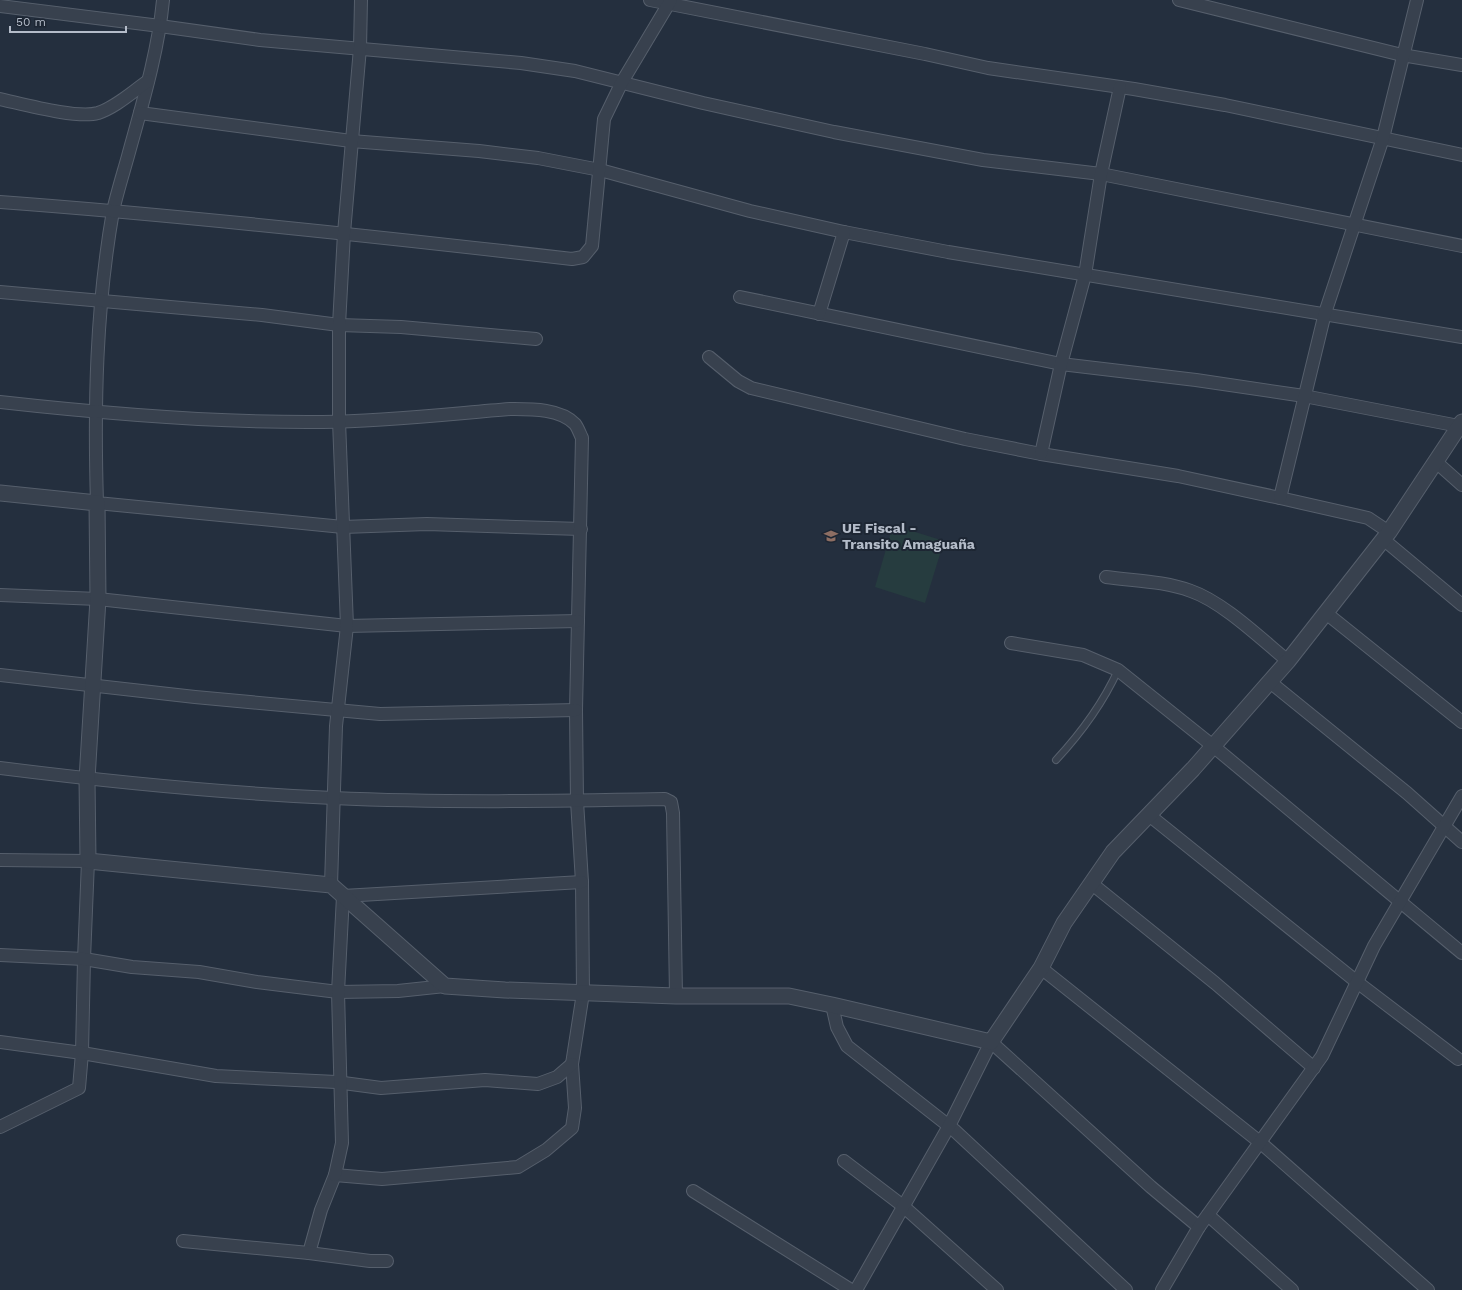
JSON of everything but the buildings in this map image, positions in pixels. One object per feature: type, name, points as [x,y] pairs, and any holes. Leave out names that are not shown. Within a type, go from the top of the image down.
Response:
[{"type":"street","points":[[0,1127],[79,1088],[82,1053],[88,861],[86,779],[98,599],[95,412],[101,300],[114,210],[148,81],[160,26],[163,0]]},
{"type":"street","points":[[331,885],[337,709],[347,626],[339,421],[339,325],[344,233],[360,48],[361,0]]},
{"type":"street","points":[[650,0],[670,2],[988,68],[1120,87],[1225,105],[1462,155]]},
{"type":"street","points":[[1179,0],[1402,55],[1462,65]]},
{"type":"street","points":[[1280,498],[1325,313],[1353,224],[1383,138],[1402,55],[1417,0]]},
{"type":"street","points":[[0,202],[114,210],[344,233],[572,259],[583,257],[592,246],[604,119],[622,82],[670,2]]},
{"type":"street","points":[[0,6],[260,40],[521,62],[576,71],[703,103],[842,133],[983,160],[1101,174],[1462,246]]},
{"type":"street","points":[[0,99],[68,112],[82,114],[97,113],[111,107],[148,81]]},
{"type":"street","points":[[1041,454],[1061,364],[1085,275],[1101,174],[1120,87]]},
{"type":"street","points":[[140,113],[351,141],[479,151],[538,158],[600,170],[750,211],[844,232],[948,252],[1325,313],[1462,338]]},
{"type":"street","points":[[819,314],[844,232]]},
{"type":"street","points":[[0,292],[262,315],[339,325],[401,327],[536,339]]},
{"type":"street","points":[[740,297],[1061,364],[1304,396],[1461,424],[1386,535],[1288,661],[1213,746],[1113,852],[1091,883],[1064,923],[1041,968],[991,1042],[949,1126],[856,1290]]},
{"type":"street","points":[[709,357],[738,380],[751,388],[964,439],[1041,454],[1178,476],[1368,518],[1462,604]]},
{"type":"street","points":[[0,402],[95,412],[206,420],[339,421],[510,409],[540,409],[566,418],[576,425],[582,438],[576,710],[577,801],[582,882],[582,993],[572,1064],[575,1108],[572,1128],[546,1150],[518,1167],[382,1179],[335,1175]]},
{"type":"street","points":[[1435,462],[1462,485]]},
{"type":"street","points":[[0,493],[343,527],[427,524],[581,529]]},
{"type":"street","points":[[1106,577],[1148,581],[1192,591],[1222,608],[1288,661]]},
{"type":"street","points":[[0,595],[98,599],[347,626],[578,621]]},
{"type":"street","points":[[1326,613],[1462,722]]},
{"type":"street","points":[[1011,643],[1083,655],[1118,670],[1213,746],[1462,953]]},
{"type":"street","points":[[0,675],[93,684],[195,697],[380,714],[576,710]]},
{"type":"street","points":[[1270,682],[1407,793],[1462,842]]},
{"type":"street","points":[[0,768],[86,779],[333,798],[462,802],[665,799],[671,802],[673,813],[676,996]]},
{"type":"street","points":[[1162,1290],[1199,1227],[1261,1143],[1322,1056],[1374,946],[1462,796]]},
{"type":"street","points":[[1149,815],[1357,982],[1458,1059]]},
{"type":"street","points":[[0,860],[88,861],[331,885],[446,986]]},
{"type":"street","points":[[343,896],[582,882]]},
{"type":"street","points":[[1091,883],[1215,983],[1314,1068]]},
{"type":"street","points":[[309,1253],[321,1210],[335,1175],[342,1143],[342,1083],[338,992],[343,896]]},
{"type":"street","points":[[0,955],[84,959],[132,967],[199,972],[257,982],[338,992],[398,991],[446,986],[505,990],[676,996],[789,996],[832,1005],[991,1042],[1151,1187],[1199,1227]]},
{"type":"street","points":[[1041,968],[1261,1143],[1428,1290]]},
{"type":"street","points":[[832,1005],[837,1027],[847,1046],[949,1126],[1126,1290]]},
{"type":"street","points":[[0,1042],[82,1053],[216,1076],[342,1083],[381,1088],[485,1080],[538,1084],[557,1077],[572,1064]]},
{"type":"street","points":[[844,1161],[903,1206],[998,1290]]},
{"type":"street","points":[[693,1192],[851,1290]]},
{"type":"street","points":[[1208,1216],[1292,1290]]},
{"type":"street","points":[[183,1241],[309,1253],[370,1262],[387,1261]]},
{"type":"lane","points":[[1056,760],[1071,743],[1108,692],[1118,670]]},
{"type":"green space","points":[[893,525],[944,541],[925,603],[875,587]]},
{"type":"place","name":"UE Fiscal - Transito Amaguaña","points":[[831,536]]}]
